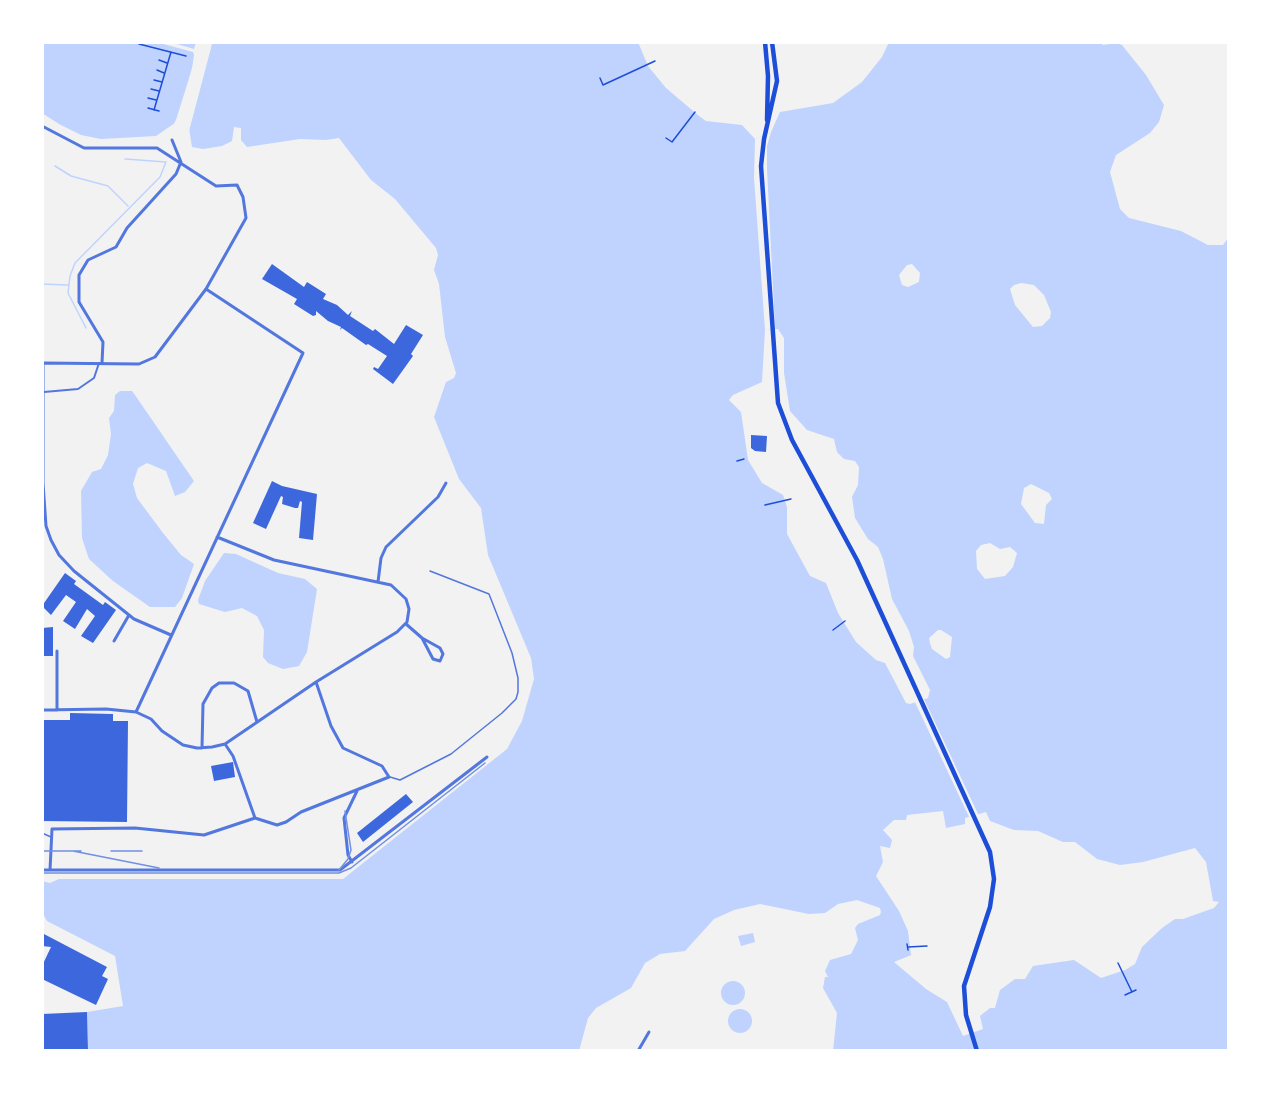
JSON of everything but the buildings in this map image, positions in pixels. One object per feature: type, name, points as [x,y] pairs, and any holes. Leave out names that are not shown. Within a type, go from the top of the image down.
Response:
[{"type":"main road","points":[[765,42],[768,87],[762,155],[762,188],[774,369],[781,414],[792,440],[857,560],[990,852],[994,879],[990,907],[964,986],[970,1030],[977,1051]]},
{"type":"main road","points":[[766,126],[777,81],[772,42]]},
{"type":"street","points":[[42,126],[84,148],[157,148],[216,186],[232,184],[239,187],[246,218],[206,289],[155,357],[139,364],[43,363],[43,483],[48,531],[55,549],[69,567],[129,615],[141,623],[171,635]]},
{"type":"street","points":[[44,392],[78,389],[94,378],[100,363],[103,342],[79,302],[79,275],[88,260],[116,247],[127,228],[176,174],[181,162],[172,140]]},
{"type":"street","points":[[136,712],[303,353],[206,289]]},
{"type":"street","points":[[378,582],[381,558],[386,547],[438,497],[446,483]]},
{"type":"street","points":[[42,710],[106,709],[136,712],[151,719],[175,741],[191,747],[202,748],[225,744],[406,624],[409,609],[403,594],[396,587],[274,560],[217,537]]},
{"type":"street","points":[[114,641],[129,615]]},
{"type":"street","points":[[406,624],[441,650],[440,661],[433,659],[422,638]]},
{"type":"street","points":[[57,651],[57,710]]},
{"type":"street","points":[[202,748],[203,704],[212,688],[219,682],[234,683],[248,691],[256,722]]},
{"type":"street","points":[[50,870],[52,829],[135,828],[204,835],[255,818],[272,825],[286,822],[301,812],[389,777],[382,766],[343,748],[331,726],[316,682]]},
{"type":"street","points":[[225,744],[233,756],[255,818]]},
{"type":"street","points":[[42,870],[340,870],[487,757]]},
{"type":"street","points":[[352,863],[348,855],[344,818],[357,791]]},
{"type":"street","points":[[638,1051],[649,1032]]},
{"type":"lane","points":[[389,777],[400,780],[450,754],[502,713],[516,699],[518,692],[518,678],[512,652],[489,594],[430,571]]},
{"type":"lane","points":[[42,833],[52,837]]},
{"type":"path","points":[[139,44],[186,56]]},
{"type":"path","points":[[154,110],[171,52]]},
{"type":"path","points":[[159,60],[175,62]]},
{"type":"path","points":[[600,78],[603,85],[655,61]]},
{"type":"path","points":[[166,67],[173,69]]},
{"type":"path","points":[[157,70],[171,76]]},
{"type":"path","points":[[154,80],[169,83]]},
{"type":"path","points":[[161,87],[166,90]]},
{"type":"path","points":[[151,89],[165,96]]},
{"type":"path","points":[[148,98],[163,103]]},
{"type":"path","points":[[148,108],[159,111]]},
{"type":"path","points":[[666,138],[672,142],[695,112]]},
{"type":"path","points":[[737,461],[744,459]]},
{"type":"path","points":[[765,506],[791,499]]},
{"type":"path","points":[[833,630],[845,621]]},
{"type":"path","points":[[908,947],[927,946]]},
{"type":"path","points":[[1118,963],[1132,992]]},
{"type":"path","points":[[1125,995],[1136,990]]},
{"type":"water","points":[[42,42],[196,42],[192,69],[175,123],[156,136],[101,139],[81,135],[59,124],[42,113]]},
{"type":"water","points":[[212,42],[638,42],[648,66],[666,88],[699,116],[706,121],[742,125],[755,139],[771,132],[780,112],[833,103],[862,82],[882,57],[889,42],[1100,42],[1103,45],[1117,43],[1122,45],[1146,75],[1164,105],[1159,122],[1150,133],[1116,155],[1110,172],[1120,209],[1129,218],[1181,231],[1208,245],[1223,245],[1229,237],[1229,1051],[833,1051],[837,1013],[823,988],[825,977],[828,977],[825,971],[830,960],[851,954],[858,940],[855,928],[858,924],[880,915],[881,912],[880,908],[857,900],[838,904],[825,913],[809,914],[760,904],[734,910],[714,919],[685,951],[660,954],[645,963],[631,988],[596,1008],[588,1018],[579,1051],[88,1051],[87,1012],[123,1006],[115,956],[47,921],[42,912],[42,881],[50,883],[59,879],[343,879],[507,749],[522,721],[534,679],[531,658],[488,555],[481,508],[459,479],[434,417],[446,382],[454,378],[456,373],[445,337],[439,284],[434,270],[438,255],[436,248],[395,199],[371,180],[339,138],[300,139],[247,147],[241,140],[241,128],[234,127],[232,141],[222,146],[203,149],[192,147],[189,128]],"holes":[[[912,264],[920,273],[919,282],[908,287],[902,285],[899,275],[907,265]],[[1021,283],[1034,285],[1044,295],[1051,312],[1050,318],[1042,326],[1033,327],[1015,305],[1010,289]],[[778,329],[784,338],[784,373],[790,411],[807,430],[834,439],[837,452],[844,459],[855,461],[859,467],[858,485],[852,497],[855,518],[868,539],[878,547],[883,559],[892,599],[909,631],[914,647],[913,656],[930,690],[928,698],[910,704],[906,703],[885,663],[876,660],[856,642],[838,613],[826,583],[810,576],[787,534],[787,507],[783,495],[762,483],[748,460],[741,412],[729,400],[733,395],[762,382],[765,330]],[[1031,484],[1049,493],[1052,499],[1046,505],[1044,524],[1035,523],[1021,504],[1024,488]],[[990,543],[1000,549],[1010,547],[1017,553],[1013,567],[1005,576],[985,579],[977,569],[976,551],[981,545]],[[938,630],[952,637],[950,657],[946,659],[932,649],[929,638]],[[943,811],[946,828],[965,824],[965,818],[986,812],[990,821],[1014,830],[1038,831],[1063,842],[1075,842],[1097,859],[1120,865],[1143,862],[1195,848],[1206,862],[1213,901],[1219,902],[1214,908],[1183,919],[1175,919],[1162,928],[1142,947],[1135,964],[1125,970],[1101,978],[1074,960],[1033,966],[1025,979],[1015,979],[1000,990],[995,1008],[990,1008],[980,1016],[983,1029],[963,1036],[947,1002],[926,989],[894,962],[911,955],[908,931],[899,911],[876,876],[883,862],[880,846],[890,848],[892,840],[883,830],[894,820],[906,820],[907,815]]]},
{"type":"water","points":[[120,391],[132,391],[194,481],[185,492],[175,496],[166,471],[147,463],[138,468],[133,484],[137,498],[163,533],[181,555],[194,564],[182,598],[175,607],[150,607],[113,581],[89,559],[82,538],[81,491],[92,472],[101,469],[108,455],[111,434],[109,418],[114,411],[115,395]]},
{"type":"water","points":[[224,553],[236,554],[278,573],[305,579],[317,589],[307,652],[299,666],[283,669],[268,663],[263,657],[264,630],[257,616],[242,608],[225,612],[199,604],[198,600],[205,581]]},
{"type":"water","points":[[753,933],[755,942],[741,946],[738,936]]},
{"type":"water","points":[[733,981],[738,982],[744,988],[744,998],[738,1004],[733,1005],[728,1004],[722,998],[721,993],[722,988],[728,982]]},
{"type":"water","points":[[740,1009],[745,1010],[751,1016],[751,1026],[745,1032],[740,1033],[735,1032],[729,1026],[728,1021],[729,1016],[735,1010]]},
{"type":"pier","points":[[156,42],[170,42],[194,49],[196,42],[199,42],[195,70],[182,114],[175,128],[172,127],[180,113],[195,57],[193,52]]},
{"type":"pier","points":[[209,42],[212,42],[211,48],[188,135],[185,133],[187,122]]},
{"type":"pier","points":[[771,132],[767,146],[767,169],[775,329],[765,330],[754,178],[755,139]]},
{"type":"pier","points":[[923,697],[979,816],[970,819],[914,700]]},
{"type":"waterway","points":[[86,328],[68,293],[70,276],[75,263],[160,177],[166,162],[125,159]]},
{"type":"waterway","points":[[55,166],[71,176],[108,186],[128,206]]},
{"type":"waterway","points":[[42,284],[68,285]]},
{"type":"railway","points":[[42,873],[339,873],[351,868],[485,763]]},
{"type":"railway","points":[[339,870],[348,859],[351,850],[345,811]]},
{"type":"railway","points":[[42,851],[81,851]]},
{"type":"railway","points":[[73,851],[159,868]]},
{"type":"railway","points":[[111,851],[142,851]]}]
